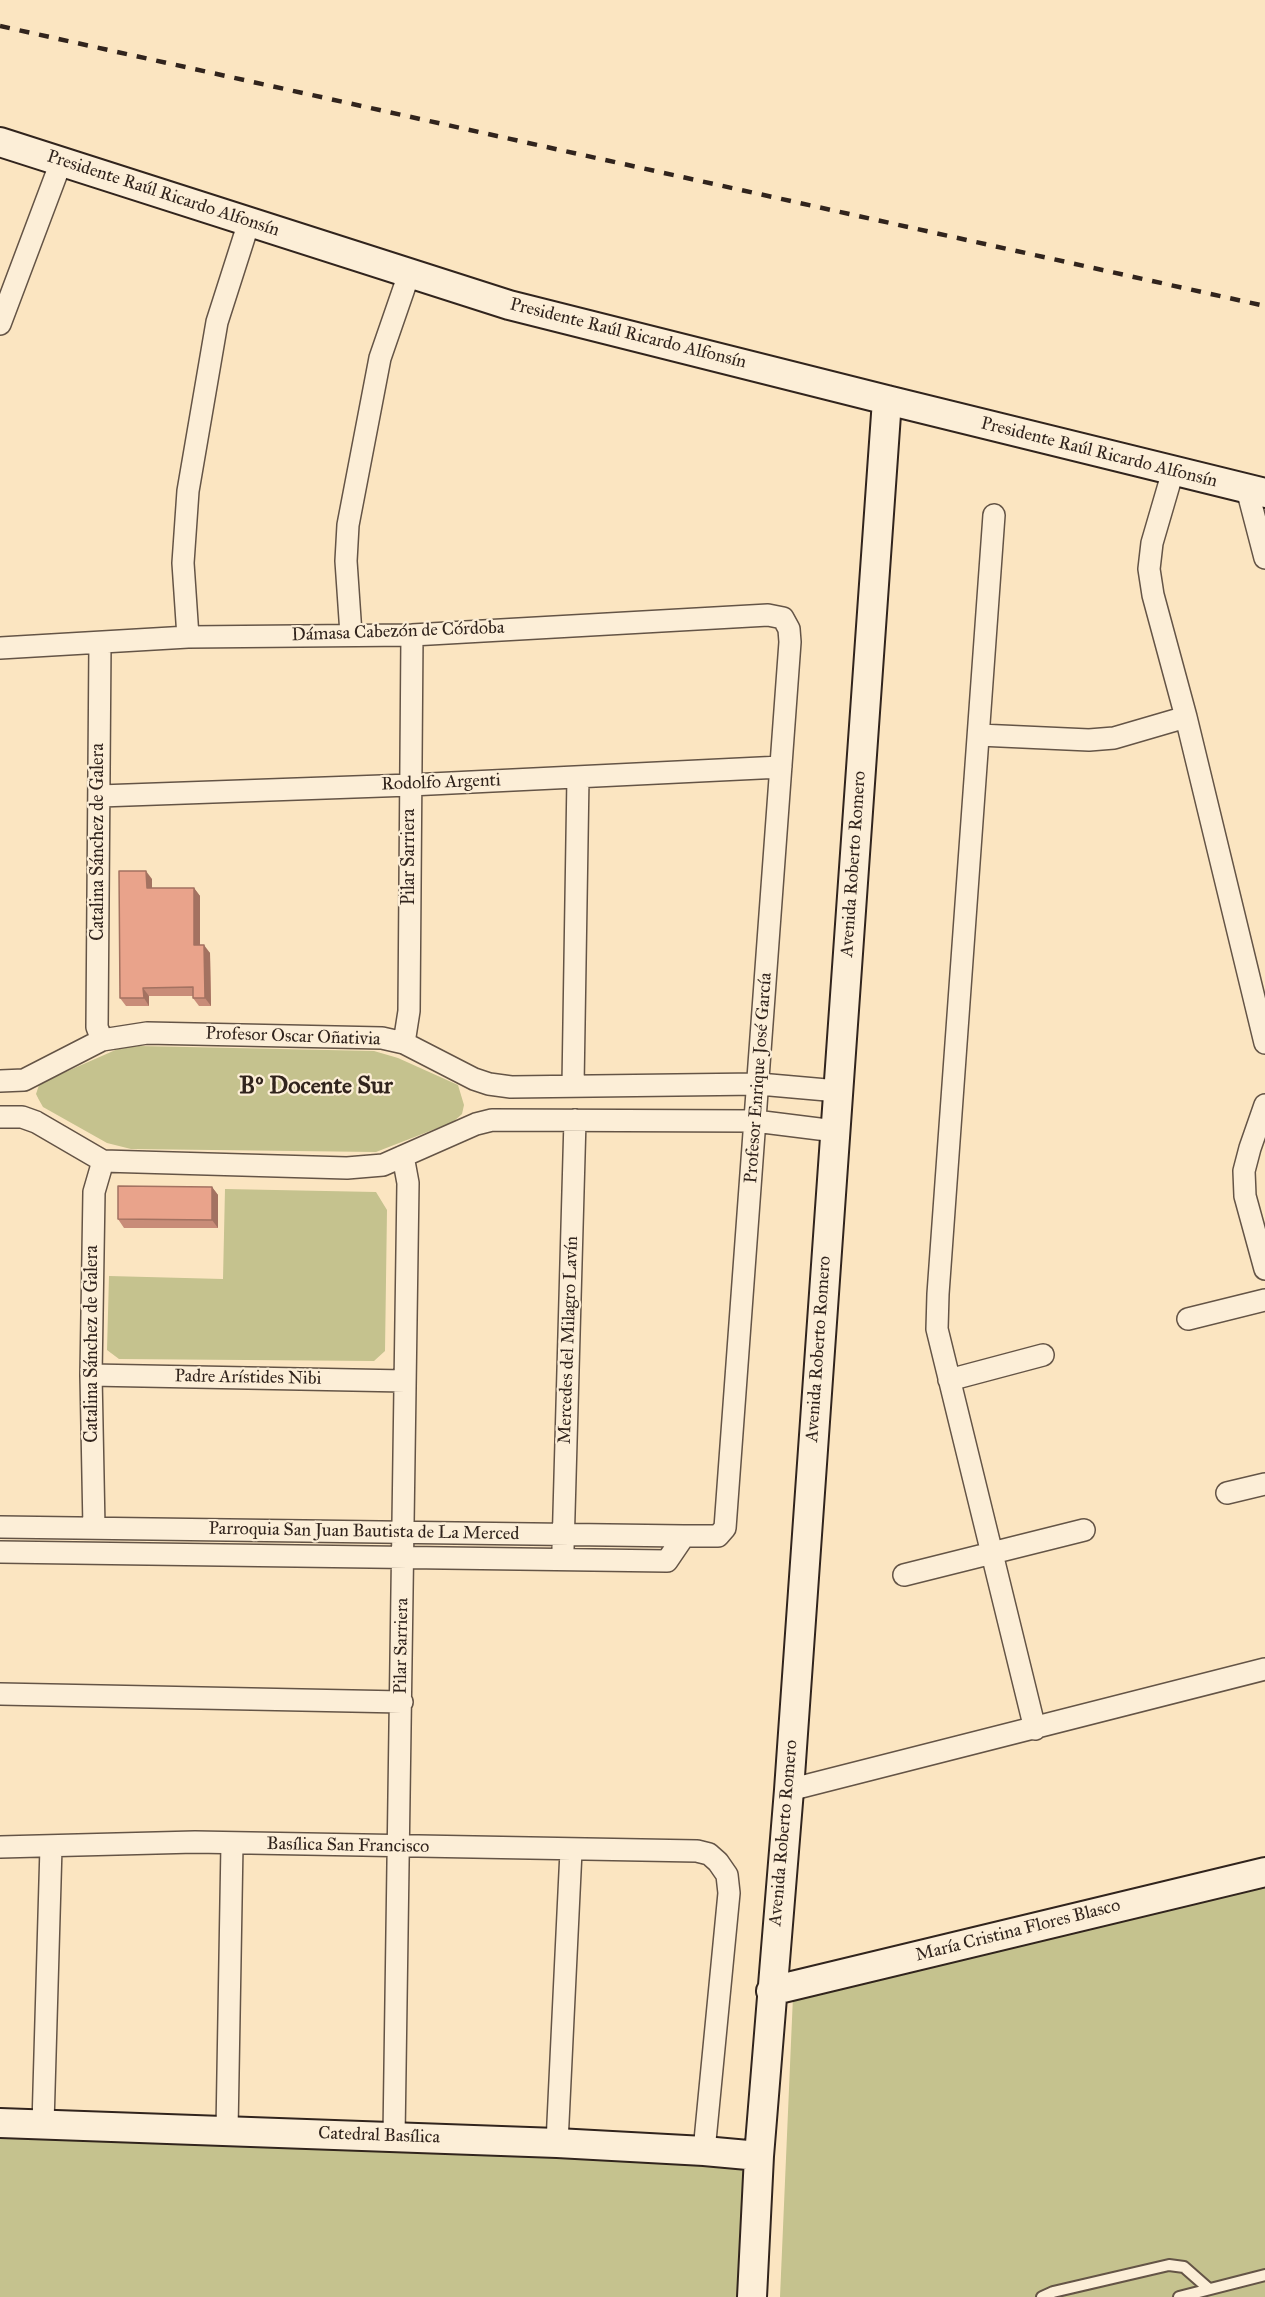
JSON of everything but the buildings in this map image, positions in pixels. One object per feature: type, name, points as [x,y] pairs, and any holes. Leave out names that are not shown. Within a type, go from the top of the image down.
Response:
[{"type":"main road","name":"Presidente Raúl Ricardo Alfonsín","points":[[0,142],[509,304],[1256,491]]},
{"type":"main road","name":"Avenida Roberto Romero","points":[[752,2297],[759,2156],[789,1790],[887,400]]},
{"type":"main road","name":"María Cristina Flores Blasco","points":[[771,1991],[1265,1872]]},
{"type":"main road","name":"Catedral Basílica","points":[[0,2124],[394,2136],[704,2151],[759,2156]]},
{"type":"street","points":[[0,324],[61,162]]},
{"type":"street","points":[[188,637],[183,563],[188,491],[217,322],[249,222]]},
{"type":"street","points":[[351,634],[346,561],[348,525],[380,358],[409,274]]},
{"type":"street","points":[[1173,471],[1152,543],[1149,569],[1153,595],[1186,717],[1265,1043]]},
{"type":"street","points":[[1256,491],[1265,558]]},
{"type":"street","points":[[994,515],[937,1329],[1035,1729]]},
{"type":"street","name":"Dámasa Cabezón de Córdoba","points":[[0,648],[188,637],[412,635],[768,615],[783,618],[789,628]]},
{"type":"street","name":"Profesor Enrique José García","points":[[725,1528],[759,1084],[790,642],[789,628]]},
{"type":"street","name":"Pilar Sarriera","points":[[404,1043],[409,1011],[412,635]]},
{"type":"street","name":"Catalina Sánchez de Galera","points":[[100,643],[98,1027],[102,1040]]},
{"type":"street","points":[[980,735],[1106,739],[1186,717]]},
{"type":"street","name":"Rodolfo Argenti","points":[[100,796],[410,785],[781,767]]},
{"type":"street","points":[[573,1085],[578,777]]},
{"type":"street","name":"Profesor Oscar Oñativia","points":[[0,1081],[24,1080],[102,1040],[147,1033],[382,1038],[404,1043],[474,1079],[510,1087],[759,1084],[838,1091]]},
{"type":"street","points":[[22,1117],[19,1100],[24,1080]]},
{"type":"street","points":[[489,1084],[496,1098],[492,1120]]},
{"type":"street","points":[[1265,1105],[1244,1171],[1245,1196],[1265,1269]]},
{"type":"street","points":[[0,1117],[22,1117],[36,1122],[103,1161],[347,1168],[383,1165],[476,1124],[492,1120],[755,1121],[835,1131]]},
{"type":"street","name":"Mercedes del Milagro Lavín","points":[[562,1560],[575,1120]]},
{"type":"street","name":"Pilar Sarriera","points":[[394,2136],[408,1183],[403,1156]]},
{"type":"street","name":"Catalina Sánchez de Galera","points":[[94,1528],[91,1375],[94,1192],[103,1161]]},
{"type":"street","points":[[1188,1319],[1265,1300]]},
{"type":"street","points":[[949,1380],[1043,1355]]},
{"type":"street","name":"Padre Arístides Nibi","points":[[91,1375],[405,1381]]},
{"type":"street","points":[[1227,1493],[1265,1484]]},
{"type":"street","name":"Parroquia San Juan Bautista de La Merced","points":[[0,1527],[684,1536],[718,1536],[725,1528]]},
{"type":"street","points":[[904,1575],[1084,1530]]},
{"type":"street","points":[[0,1552],[667,1561],[684,1536]]},
{"type":"street","points":[[789,1790],[1265,1669]]},
{"type":"street","points":[[0,1694],[402,1702]]},
{"type":"street","name":"Basílica San Francisco","points":[[0,1847],[195,1842],[571,1851],[697,1851],[709,1854],[727,1875],[729,1893],[704,2151]]},
{"type":"street","points":[[227,2130],[232,1844]]},
{"type":"street","points":[[43,2124],[51,1847]]},
{"type":"street","points":[[557,2143],[571,1851]]},
{"type":"lane","points":[[1042,2297],[1053,2292],[1169,2265],[1184,2267],[1209,2289]]},
{"type":"lane","points":[[1179,2297],[1265,2275]]},
{"type":"shaded area","points":[[139,1046],[374,1051],[398,1058],[458,1085],[464,1105],[462,1114],[453,1122],[376,1152],[131,1149],[107,1143],[43,1107],[36,1094],[39,1085],[45,1081],[120,1048]]},
{"type":"shaded area","points":[[225,1189],[376,1192],[387,1210],[385,1351],[374,1361],[119,1359],[107,1350],[109,1276],[223,1279]]},
{"type":"shaded area","points":[[1265,1878],[1265,2297],[780,2297],[793,1996]]},
{"type":"shaded area","points":[[0,2134],[754,2160],[745,2297],[0,2297]]},
{"type":"railway","points":[[0,26],[1265,306]]},
{"type":"district","name":"Bº Docente Sur","points":[[316,1087]]}]
